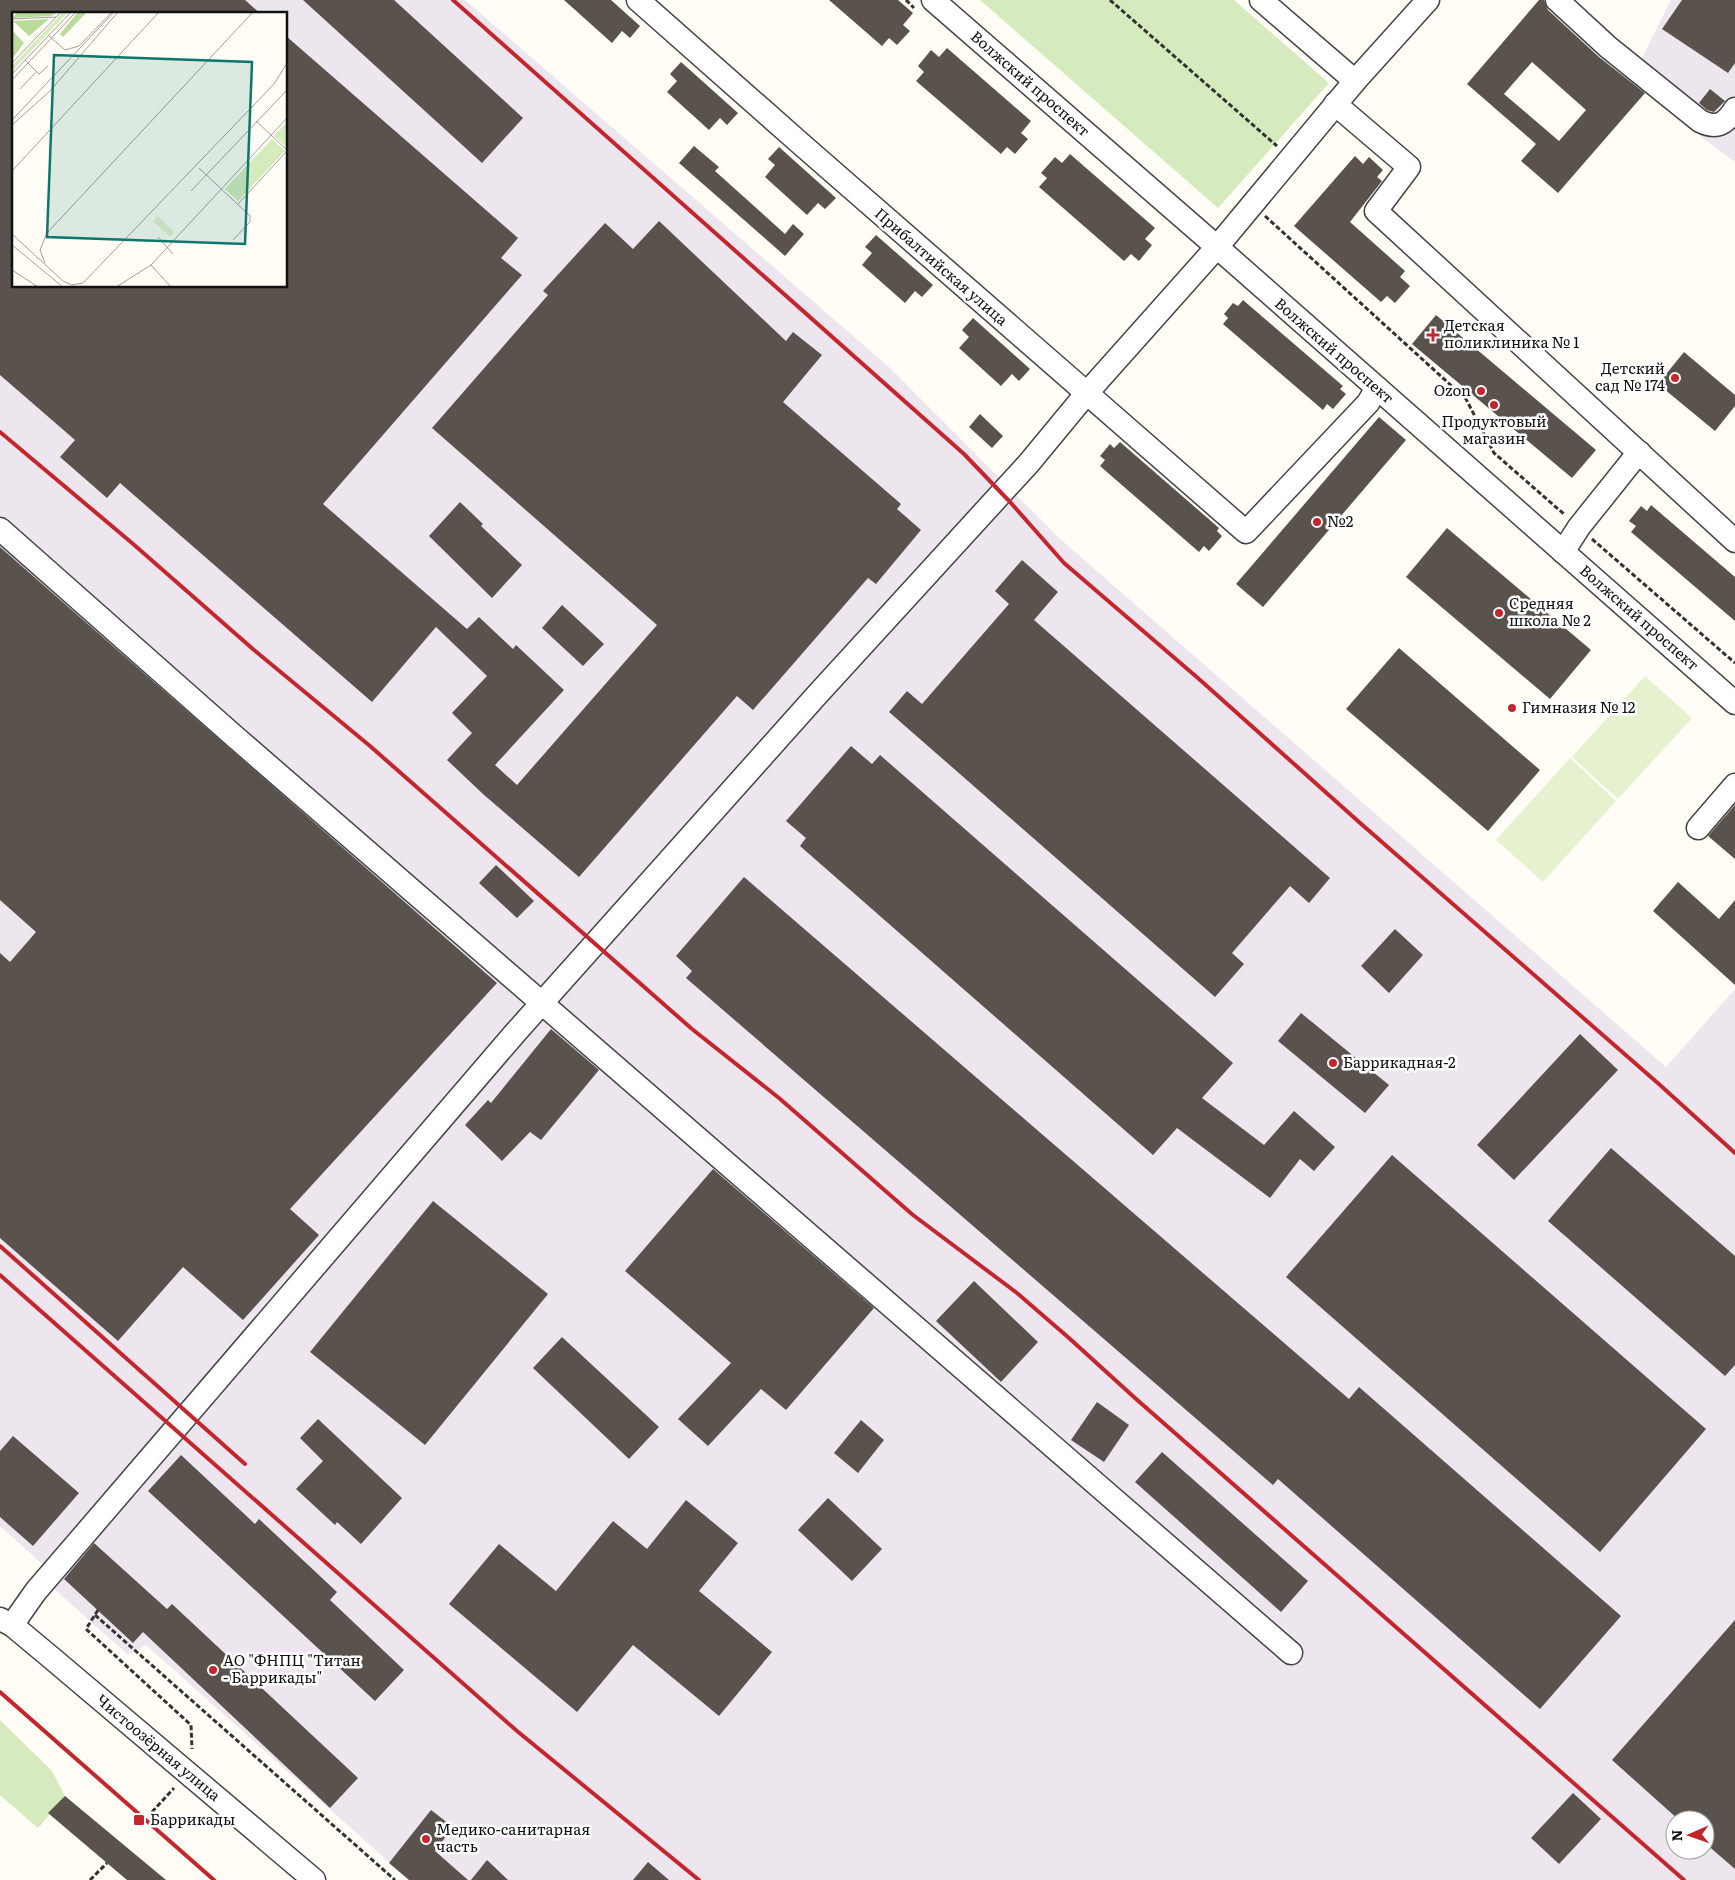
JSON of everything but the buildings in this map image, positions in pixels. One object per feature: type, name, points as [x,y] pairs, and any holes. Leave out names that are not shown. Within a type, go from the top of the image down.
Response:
[{"type":"street","name":"Прибалтийская улица","points":[[638,0],[1086,394],[1246,532],[1368,403],[1377,388]]},
{"type":"street","name":"Волжский проспект","points":[[933,0],[1735,703]]},
{"type":"street","points":[[1261,0],[1355,81]]},
{"type":"street","points":[[6,1622],[43,1583],[542,1002],[816,696],[1029,463],[1086,394],[1217,247],[1335,104],[1428,0]]},
{"type":"street","points":[[1557,0],[1608,47],[1700,121],[1710,126],[1718,126],[1735,109]]},
{"type":"street","points":[[1335,104],[1409,167],[1376,210],[1735,541]]},
{"type":"street","points":[[1563,552],[1579,527],[1639,452]]},
{"type":"street","points":[[0,529],[234,736],[1291,1653]]},
{"type":"street","points":[[1698,828],[1735,785]]},
{"type":"street","name":"Чистоозёрная улица","points":[[6,1622],[314,1880]]},
{"type":"path","points":[[1110,0],[1291,158]]},
{"type":"path","points":[[1252,204],[1466,399],[1494,453],[1735,663]]},
{"type":"path","points":[[98,1610],[86,1630],[192,1725],[192,1749]]},
{"type":"path","points":[[95,1615],[395,1880]]},
{"type":"path","points":[[152,1812],[174,1788]]},
{"type":"path","points":[[90,1880],[107,1863]]},
{"type":"shaded area","points":[[0,0],[465,0],[889,367],[1059,538],[1666,1067],[1735,989],[1735,1880],[409,1880],[146,1645],[128,1655],[52,1587],[60,1580],[0,1526]]},
{"type":"shaded area","points":[[1671,0],[1735,0],[1735,162],[1700,136],[1710,120],[1639,64]]},
{"type":"green space","points":[[980,0],[1234,0],[1329,83],[1218,208]]},
{"type":"green space","points":[[1645,676],[1692,718],[1618,799],[1572,757]]},
{"type":"green space","points":[[1570,758],[1616,801],[1543,882],[1496,840]]},
{"type":"green space","points":[[0,1720],[52,1771],[65,1796],[38,1828],[0,1795]]},
{"type":"railway","points":[[453,0],[964,454],[1011,503],[1064,563],[1199,679],[1735,1153]]},
{"type":"railway","points":[[0,432],[132,543],[254,650],[370,746],[692,1029],[779,1098],[913,1215],[1017,1293],[1684,1880]]},
{"type":"railway","points":[[0,1246],[245,1464]]},
{"type":"railway","points":[[0,1275],[517,1731],[699,1880]]},
{"type":"railway","points":[[0,1692],[214,1880]]},
{"type":"place","name":"Детская поликлиника № 1","points":[[1433,335]]},
{"type":"place","name":"Детский сад № 174","points":[[1675,378]]},
{"type":"place","name":"Ozon","points":[[1481,391]]},
{"type":"place","name":"Продуктовый магазин","points":[[1494,405]]},
{"type":"place","name":"№2","points":[[1317,522]]},
{"type":"place","name":"Средняя школа № 2","points":[[1499,613]]},
{"type":"place","name":"Гимназия № 12","points":[[1512,708]]},
{"type":"place","name":"Баррикадная-2","points":[[1333,1063]]},
{"type":"place","name":"АО \"ФНПЦ \"Титан - Баррикады\"","points":[[213,1670]]},
{"type":"place","name":"Баррикады","points":[[139,1820]]},
{"type":"place","name":"Медико-санитарная часть","points":[[426,1839]]}]
